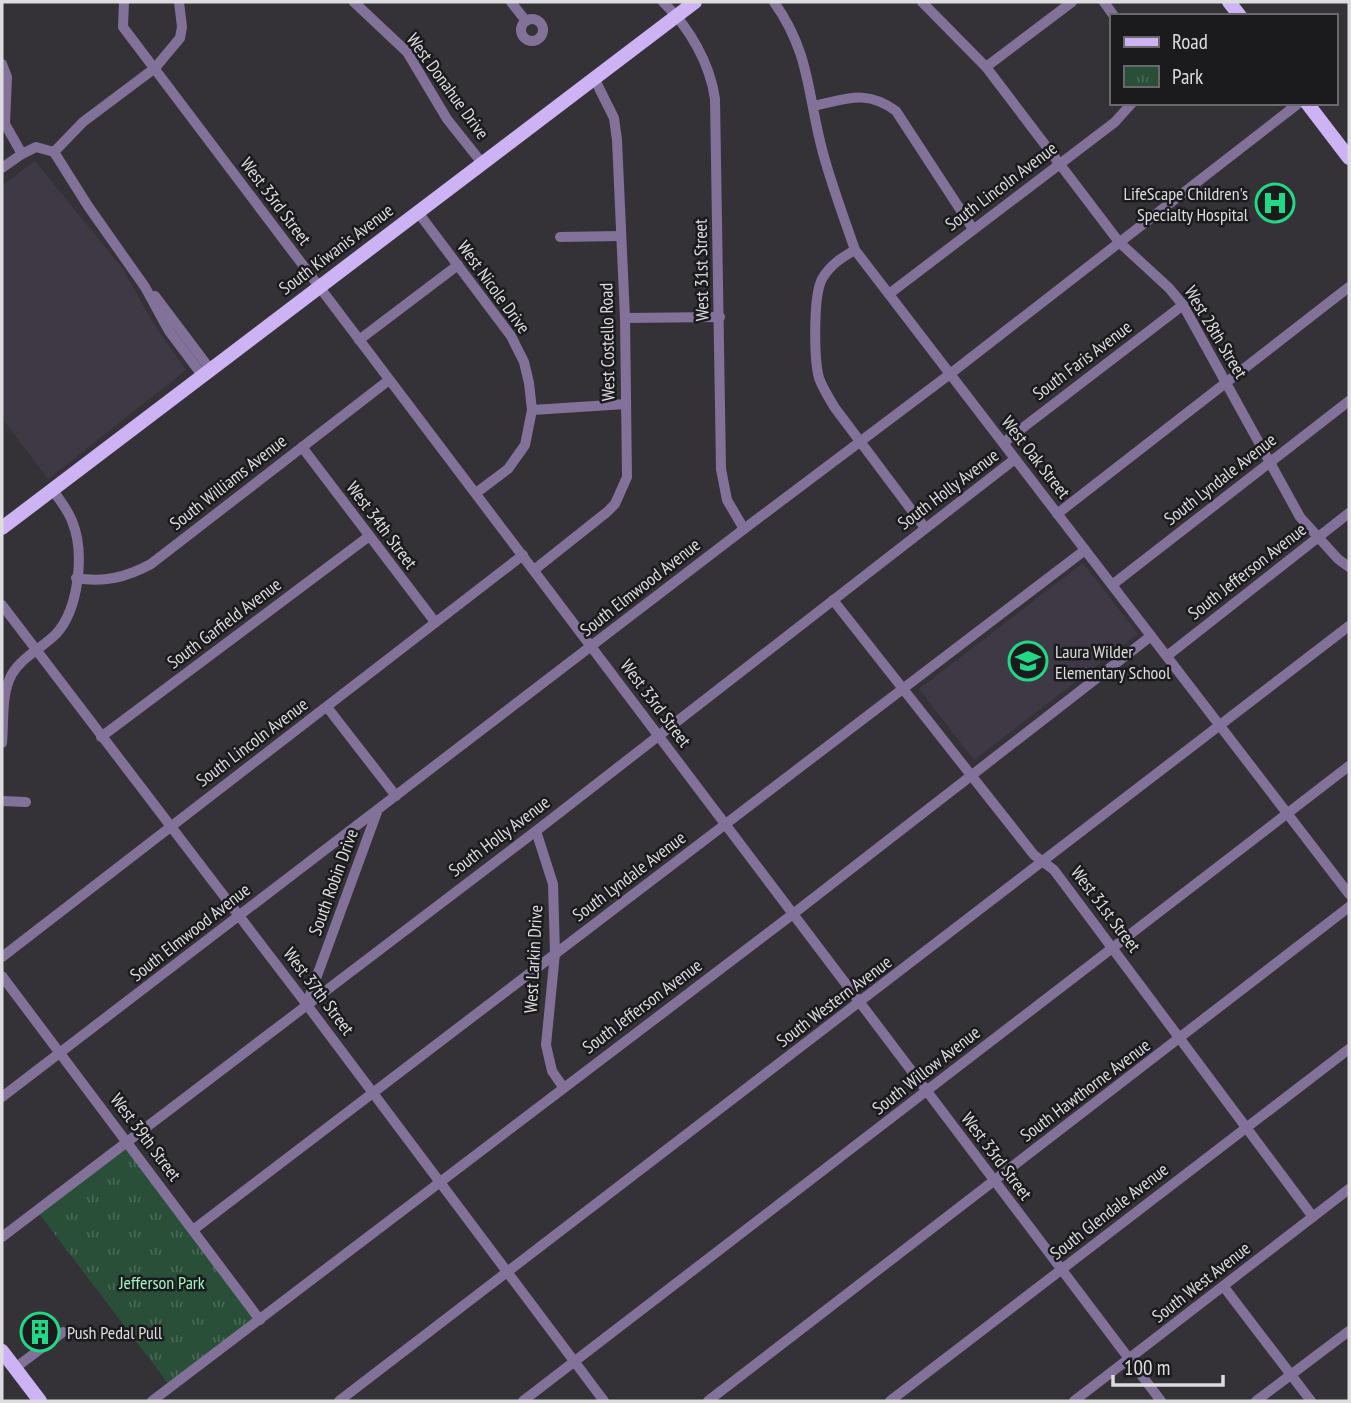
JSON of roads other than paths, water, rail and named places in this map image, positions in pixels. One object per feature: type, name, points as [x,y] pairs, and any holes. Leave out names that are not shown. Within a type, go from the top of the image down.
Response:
[{"type":"main road","name":"South Kiwanis Avenue","points":[[2,527],[695,2]]},
{"type":"main road","points":[[1309,105],[1349,158]]},
{"type":"main road","points":[[2,1351],[40,1401]]},
{"type":"street","name":"West 33rd Street","points":[[124,2],[123,27],[1161,1401]]},
{"type":"street","points":[[54,152],[83,122],[155,68],[180,38],[182,27],[179,2]]},
{"type":"street","name":"West Donahue Drive","points":[[354,2],[407,52],[447,119],[482,163]]},
{"type":"street","points":[[512,2],[526,21]]},
{"type":"street","points":[[663,2],[677,15]]},
{"type":"street","name":"West Oak Street","points":[[774,2],[789,23],[804,60],[822,153],[855,250],[1349,894]]},
{"type":"street","name":"West 28th Street","points":[[922,2],[986,67],[1119,242],[1169,288],[1183,305],[1300,517],[1317,538],[1349,567]]},
{"type":"street","points":[[986,67],[1072,2]]},
{"type":"street","name":"West 31st Street","points":[[677,15],[697,47],[713,83],[723,486],[727,500],[744,528]]},
{"type":"street","points":[[2,64],[7,77],[5,124],[22,154]]},
{"type":"street","name":"West Costello Road","points":[[534,570],[615,504],[627,477],[619,159],[614,118],[594,78]]},
{"type":"street","points":[[813,106],[863,97],[880,100],[896,111],[973,229]]},
{"type":"street","name":"South Lincoln Avenue","points":[[888,294],[1115,122],[1130,105]]},
{"type":"street","name":"South Elmwood Avenue","points":[[2,1097],[744,528],[950,374],[1296,105]]},
{"type":"street","points":[[2,168],[36,147],[54,152],[145,287],[163,322],[206,372]]},
{"type":"street","name":"West Nicole Drive","points":[[417,211],[511,336],[524,362],[532,410],[529,436],[518,457],[508,468],[476,493]]},
{"type":"street","points":[[560,237],[621,236]]},
{"type":"street","points":[[855,250],[833,264],[820,283],[816,298],[817,366],[824,392],[925,528]]},
{"type":"street","points":[[359,340],[458,265]]},
{"type":"street","points":[[1057,513],[1349,287]]},
{"type":"street","name":"South Faris Avenue","points":[[1003,443],[1183,305]]},
{"type":"street","points":[[625,318],[720,317]]},
{"type":"street","name":"South Williams Avenue","points":[[76,578],[113,579],[139,571],[389,380]]},
{"type":"street","name":"South Lyndale Avenue","points":[[1112,585],[1349,401]]},
{"type":"street","points":[[532,410],[626,404]]},
{"type":"street","name":"West 34th Street","points":[[302,447],[435,622]]},
{"type":"street","name":"South Holly Avenue","points":[[2,1237],[536,831],[1015,459]]},
{"type":"street","points":[[2,743],[9,681],[19,664],[54,636],[68,617],[74,597],[79,555],[76,531],[71,518],[52,489]]},
{"type":"street","name":"South Jefferson Avenue","points":[[1167,656],[1349,513]]},
{"type":"street","name":"South Garfield Avenue","points":[[102,737],[368,537]]},
{"type":"street","name":"South Lyndale Avenue","points":[[193,1230],[1085,550]]},
{"type":"street","name":"South Lincoln Avenue","points":[[2,957],[523,555]]},
{"type":"street","name":"West 31st Street","points":[[833,600],[1034,855],[1054,870],[1313,1217]]},
{"type":"street","name":"West 37th Street","points":[[2,605],[307,1004],[604,1401]]},
{"type":"street","name":"South Western Avenue","points":[[339,1401],[1349,626]]},
{"type":"street","name":"South Jefferson Avenue","points":[[152,1401],[793,914],[1151,636]]},
{"type":"street","points":[[327,706],[396,796]]},
{"type":"street","name":"South Willow Avenue","points":[[523,1401],[1349,766]]},
{"type":"street","points":[[2,801],[26,802]]},
{"type":"street","name":"South Robin Drive","points":[[307,1004],[377,812]]},
{"type":"street","name":"West Larkin Drive","points":[[536,831],[553,884],[555,953],[546,1045],[552,1071],[564,1087]]},
{"type":"street","name":"South Hawthorne Avenue","points":[[708,1401],[1349,907]]},
{"type":"street","name":"West 39th Street","points":[[2,976],[260,1320]]},
{"type":"street","name":"South Glendale Avenue","points":[[890,1401],[1349,1049]]},
{"type":"street","name":"South West Avenue","points":[[1074,1401],[1349,1189]]},
{"type":"street","points":[[1224,1287],[1311,1401]]},
{"type":"street","points":[[1256,1401],[1349,1331]]},
{"type":"street","points":[[15,1368],[64,1332]]},
{"type":"place","name":"LifeScape Children's Specialty Hospital","points":[[1275,203]]},
{"type":"place","name":"Laura Wilder Elementary School","points":[[1028,661]]},
{"type":"place","name":"Push Pedal Pull","points":[[40,1332]]},
{"type":"park label","name":"Jefferson Park","points":[[162,1282]]}]
